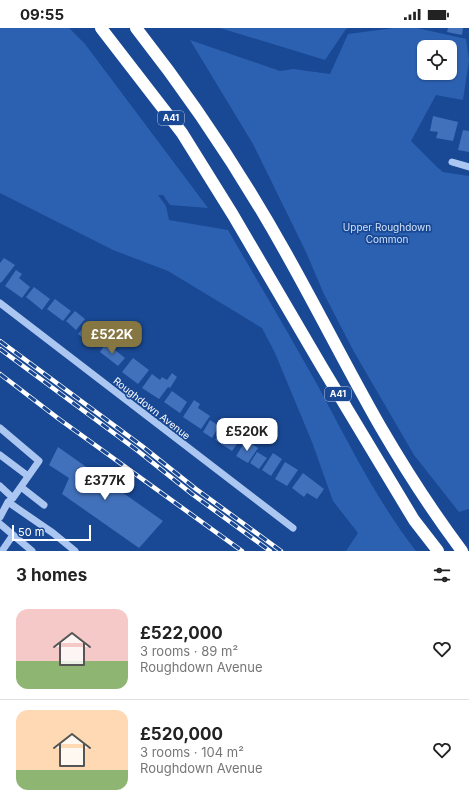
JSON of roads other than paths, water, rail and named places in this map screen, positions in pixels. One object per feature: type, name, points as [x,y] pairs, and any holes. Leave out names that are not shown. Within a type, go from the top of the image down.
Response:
[{"type":"highway","name":"A41","points":[[101,28],[182,133],[414,520],[438,551]]},
{"type":"highway","name":"A41","points":[[136,28],[190,98],[245,184],[287,254],[380,427],[432,510],[462,551]]},
{"type":"street","points":[[452,162],[469,167]]},
{"type":"street","name":"Roughdown Avenue","points":[[0,302],[293,528]]},
{"type":"street","points":[[0,428],[39,461],[10,500],[0,517]]},
{"type":"street","points":[[0,455],[28,476]]},
{"type":"street","points":[[0,486],[10,500],[75,551]]},
{"type":"street","points":[[21,487],[44,505]]},
{"type":"street","points":[[0,524],[32,551]]},
{"type":"street","points":[[2,551],[13,535]]},
{"type":"railway","points":[[0,341],[142,446],[196,489],[281,551]]},
{"type":"railway","points":[[0,349],[270,551]]},
{"type":"railway","points":[[0,374],[59,419],[242,551]]},
{"type":"park label","name":"Upper Roughdown Common","points":[[387,232]]}]
